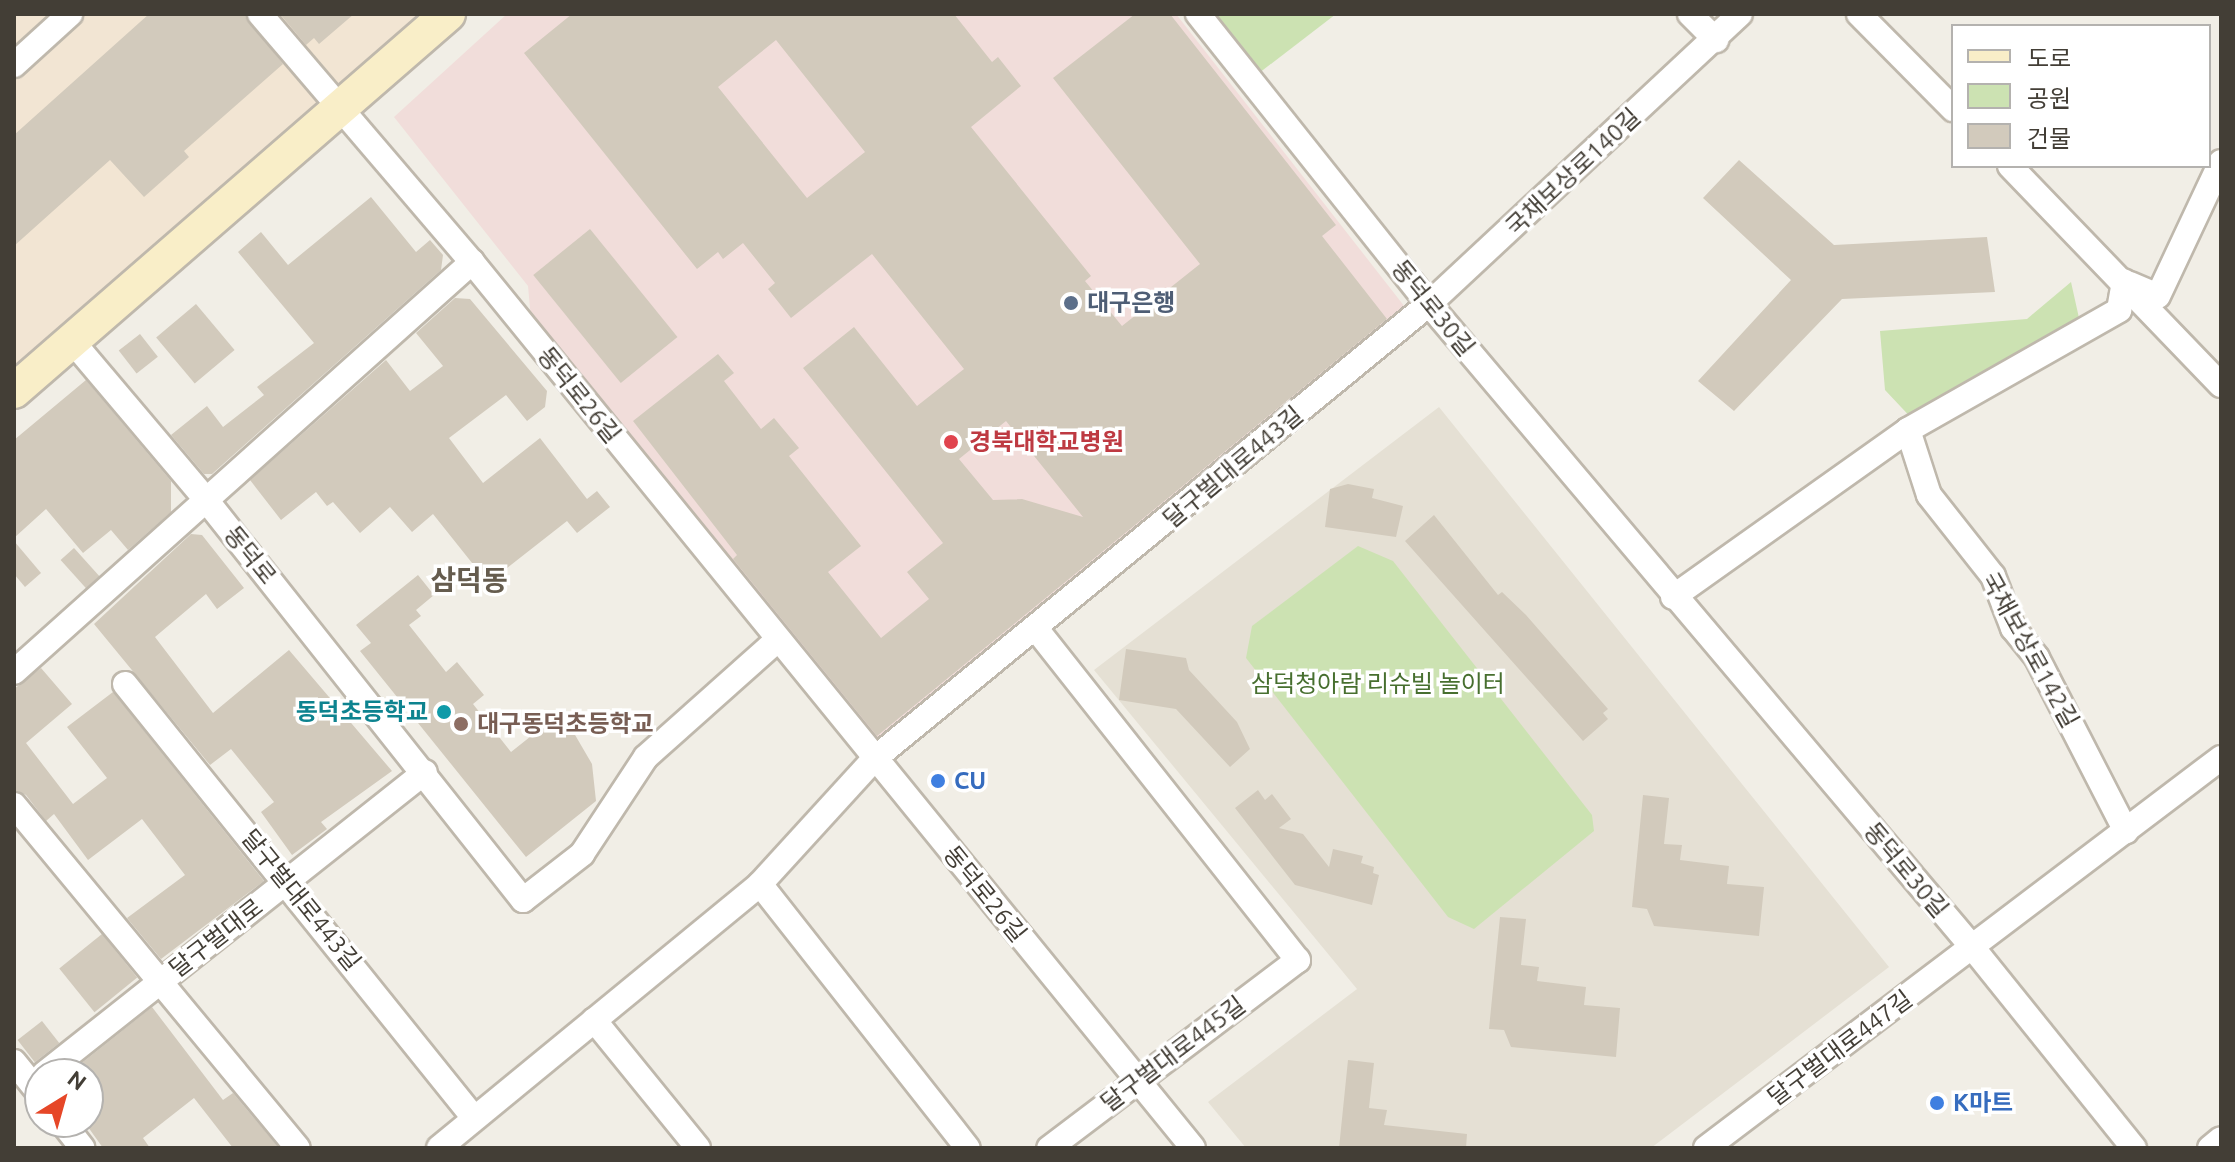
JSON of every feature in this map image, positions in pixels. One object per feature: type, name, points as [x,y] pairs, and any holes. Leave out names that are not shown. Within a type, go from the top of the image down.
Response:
[{"type":"main road","points":[[14,391],[448,14]]},
{"type":"street","points":[[14,65],[70,14]]},
{"type":"street","points":[[260,14],[341,107]]},
{"type":"street","name":"동덕로30길","points":[[1198,14],[1429,304],[1673,597],[1973,948],[2134,1148]]},
{"type":"street","points":[[1690,14],[1716,40]]},
{"type":"street","name":"국채보상로140길","points":[[1429,304],[1716,40],[1740,14]]},
{"type":"street","points":[[1859,14],[1951,107]]},
{"type":"street","name":"동덕로26길","points":[[341,107],[472,262],[776,641],[1193,1148]]},
{"type":"street","points":[[2124,281],[2158,296],[2221,162]]},
{"type":"street","points":[[2012,168],[2221,385]]},
{"type":"street","points":[[14,672],[472,262]]},
{"type":"street","points":[[1673,597],[1908,430],[2119,310],[2124,281]]},
{"type":"street","name":"달구벌대로443길","points":[[439,1148],[760,884],[874,759],[1037,630],[1429,304]]},
{"type":"street","name":"동덕로","points":[[72,341],[207,501],[425,772],[523,900],[582,854],[646,757],[776,641]]},
{"type":"street","name":"국채보상로142길","points":[[1908,430],[1929,495],[1993,576],[2013,628],[2037,658],[2126,831]]},
{"type":"street","name":"달구벌대로445길","points":[[1037,630],[1298,960],[1136,1079],[1049,1148]]},
{"type":"street","name":"달구벌대로443길","points":[[125,684],[474,1118]]},
{"type":"street","points":[[1973,948],[2220,761]]},
{"type":"street","name":"달구벌대로","points":[[67,1058],[425,772]]},
{"type":"street","points":[[14,805],[158,983],[298,1148]]},
{"type":"street","points":[[760,884],[968,1148]]},
{"type":"street","name":"달구벌대로447길","points":[[1706,1148],[1973,948]]},
{"type":"street","points":[[594,1020],[698,1148]]},
{"type":"street","points":[[2210,1148],[2221,1139]]},
{"type":"shaded area","points":[[14,14],[448,14],[14,390]]},
{"type":"shaded area","name":"경북대학교병원","points":[[507,14],[1176,14],[1419,325],[892,746],[866,741],[531,319],[528,286],[394,117]]},
{"type":"shaded area","points":[[1439,407],[1889,967],[1651,1148],[1246,1148],[1208,1102],[1357,989],[1094,670]]},
{"type":"green space","points":[[1199,14],[1336,14],[1250,80]]},
{"type":"green space","points":[[2071,282],[2079,318],[1917,424],[1885,390],[1880,331],[2027,319]]},
{"type":"green space","name":"삼덕청아람 리슈빌 놀이터","points":[[1358,546],[1393,561],[1592,815],[1594,831],[1474,929],[1448,917],[1246,658],[1252,626]]},
{"type":"building","points":[[149,14],[245,14],[283,64],[184,151],[189,157],[144,197],[110,160],[14,246],[14,135]]},
{"type":"building","points":[[280,14],[354,14],[319,44],[314,38],[306,45]]},
{"type":"building","name":"경북대학교병원","points":[[572,14],[954,14],[992,62],[998,57],[1021,86],[971,127],[1091,276],[1085,281],[1122,326],[1200,264],[1053,78],[1135,14],[1170,14],[1336,225],[1322,236],[1387,319],[877,736],[733,559],[737,555],[633,421],[718,354],[734,373],[724,381],[761,429],[774,418],[799,448],[789,456],[861,546],[828,572],[881,638],[929,599],[907,572],[943,543],[803,368],[854,327],[917,406],[964,369],[872,254],[791,318],[768,289],[775,283],[743,243],[723,259],[718,252],[697,269],[524,53]],"holes":[[[776,40],[865,152],[807,198],[718,87]],[[1006,421],[1083,517],[1022,499],[993,500],[959,459]]]},
{"type":"building","points":[[1739,160],[1834,245],[1987,237],[1995,292],[1842,299],[1734,411],[1698,381],[1791,280],[1703,198]]},
{"type":"building","points":[[371,197],[416,252],[430,240],[443,255],[441,270],[212,474],[204,474],[171,435],[207,406],[223,427],[264,395],[257,387],[314,343],[238,252],[261,232],[288,265]]},
{"type":"building","points":[[590,229],[677,337],[621,383],[533,275]]},
{"type":"building","points":[[455,298],[470,299],[547,391],[545,407],[527,421],[506,395],[449,438],[483,483],[540,438],[587,499],[597,491],[610,507],[577,533],[567,521],[488,583],[433,514],[412,532],[390,507],[360,533],[333,502],[327,506],[316,492],[281,520],[250,480],[386,360],[410,391],[443,366],[416,333]]},
{"type":"building","points":[[196,304],[235,350],[195,383],[156,337]]},
{"type":"building","points":[[140,334],[158,357],[137,373],[119,351]]},
{"type":"building","points":[[86,380],[171,481],[171,512],[128,550],[111,530],[83,553],[46,509],[14,538],[14,440]]},
{"type":"building","points":[[1348,484],[1374,489],[1372,498],[1403,506],[1396,537],[1325,527],[1330,489]]},
{"type":"building","points":[[1434,515],[1498,595],[1502,592],[1526,615],[1608,709],[1603,713],[1608,719],[1583,741],[1405,541]]},
{"type":"building","points":[[191,534],[202,535],[244,588],[217,609],[206,594],[155,637],[213,713],[289,650],[392,771],[321,822],[327,829],[292,855],[261,812],[274,802],[231,749],[210,765],[94,624]]},
{"type":"building","points":[[14,541],[41,573],[25,587],[14,574]]},
{"type":"building","points":[[74,548],[99,576],[86,588],[61,560]]},
{"type":"building","name":"동덕초등학교","points":[[418,575],[434,595],[416,610],[421,616],[409,625],[446,672],[457,662],[484,695],[473,704],[511,752],[550,721],[571,728],[592,764],[596,801],[526,857],[360,651],[371,643],[356,625]]},
{"type":"building","points":[[1126,649],[1186,658],[1189,670],[1237,722],[1250,749],[1230,767],[1176,709],[1119,700]]},
{"type":"building","points":[[41,668],[72,704],[26,743],[73,804],[107,778],[67,727],[113,692],[264,881],[161,959],[127,918],[185,875],[142,819],[88,860],[54,814],[46,821],[26,795],[14,790],[14,689]]},
{"type":"building","points":[[1258,790],[1265,800],[1272,794],[1291,819],[1279,828],[1303,834],[1329,867],[1333,849],[1363,856],[1361,863],[1374,867],[1373,873],[1379,875],[1372,905],[1295,885],[1235,808]]},
{"type":"building","points":[[1643,795],[1669,798],[1664,844],[1682,845],[1680,860],[1729,866],[1727,884],[1764,887],[1759,936],[1654,926],[1647,909],[1632,907]]},
{"type":"building","points":[[1500,917],[1526,919],[1521,965],[1539,967],[1537,981],[1586,987],[1584,1005],[1620,1008],[1616,1057],[1511,1047],[1504,1030],[1489,1029]]},
{"type":"building","points":[[102,934],[137,978],[94,1012],[59,969]]},
{"type":"building","points":[[152,1007],[223,1100],[233,1093],[279,1148],[233,1148],[194,1098],[143,1138],[150,1148],[103,1148],[96,1138],[104,1138],[104,1058],[88,1058]]},
{"type":"building","points":[[42,1021],[59,1043],[40,1058],[32,1058],[18,1040]]},
{"type":"building","points":[[1348,1060],[1374,1063],[1369,1108],[1387,1110],[1384,1125],[1467,1134],[1466,1148],[1339,1148]]},
{"type":"place","name":"대구은행","points":[[1071,303]]},
{"type":"place","name":"경북대학교병원","points":[[951,442]]},
{"type":"place","name":"동덕초등학교","points":[[444,712]]},
{"type":"place","name":"대구동덕초등학교","points":[[461,724]]},
{"type":"place","name":"CU","points":[[938,781]]},
{"type":"place","name":"K마트","points":[[1937,1103]]},
{"type":"district","name":"삼덕동","points":[[469,580]]}]
